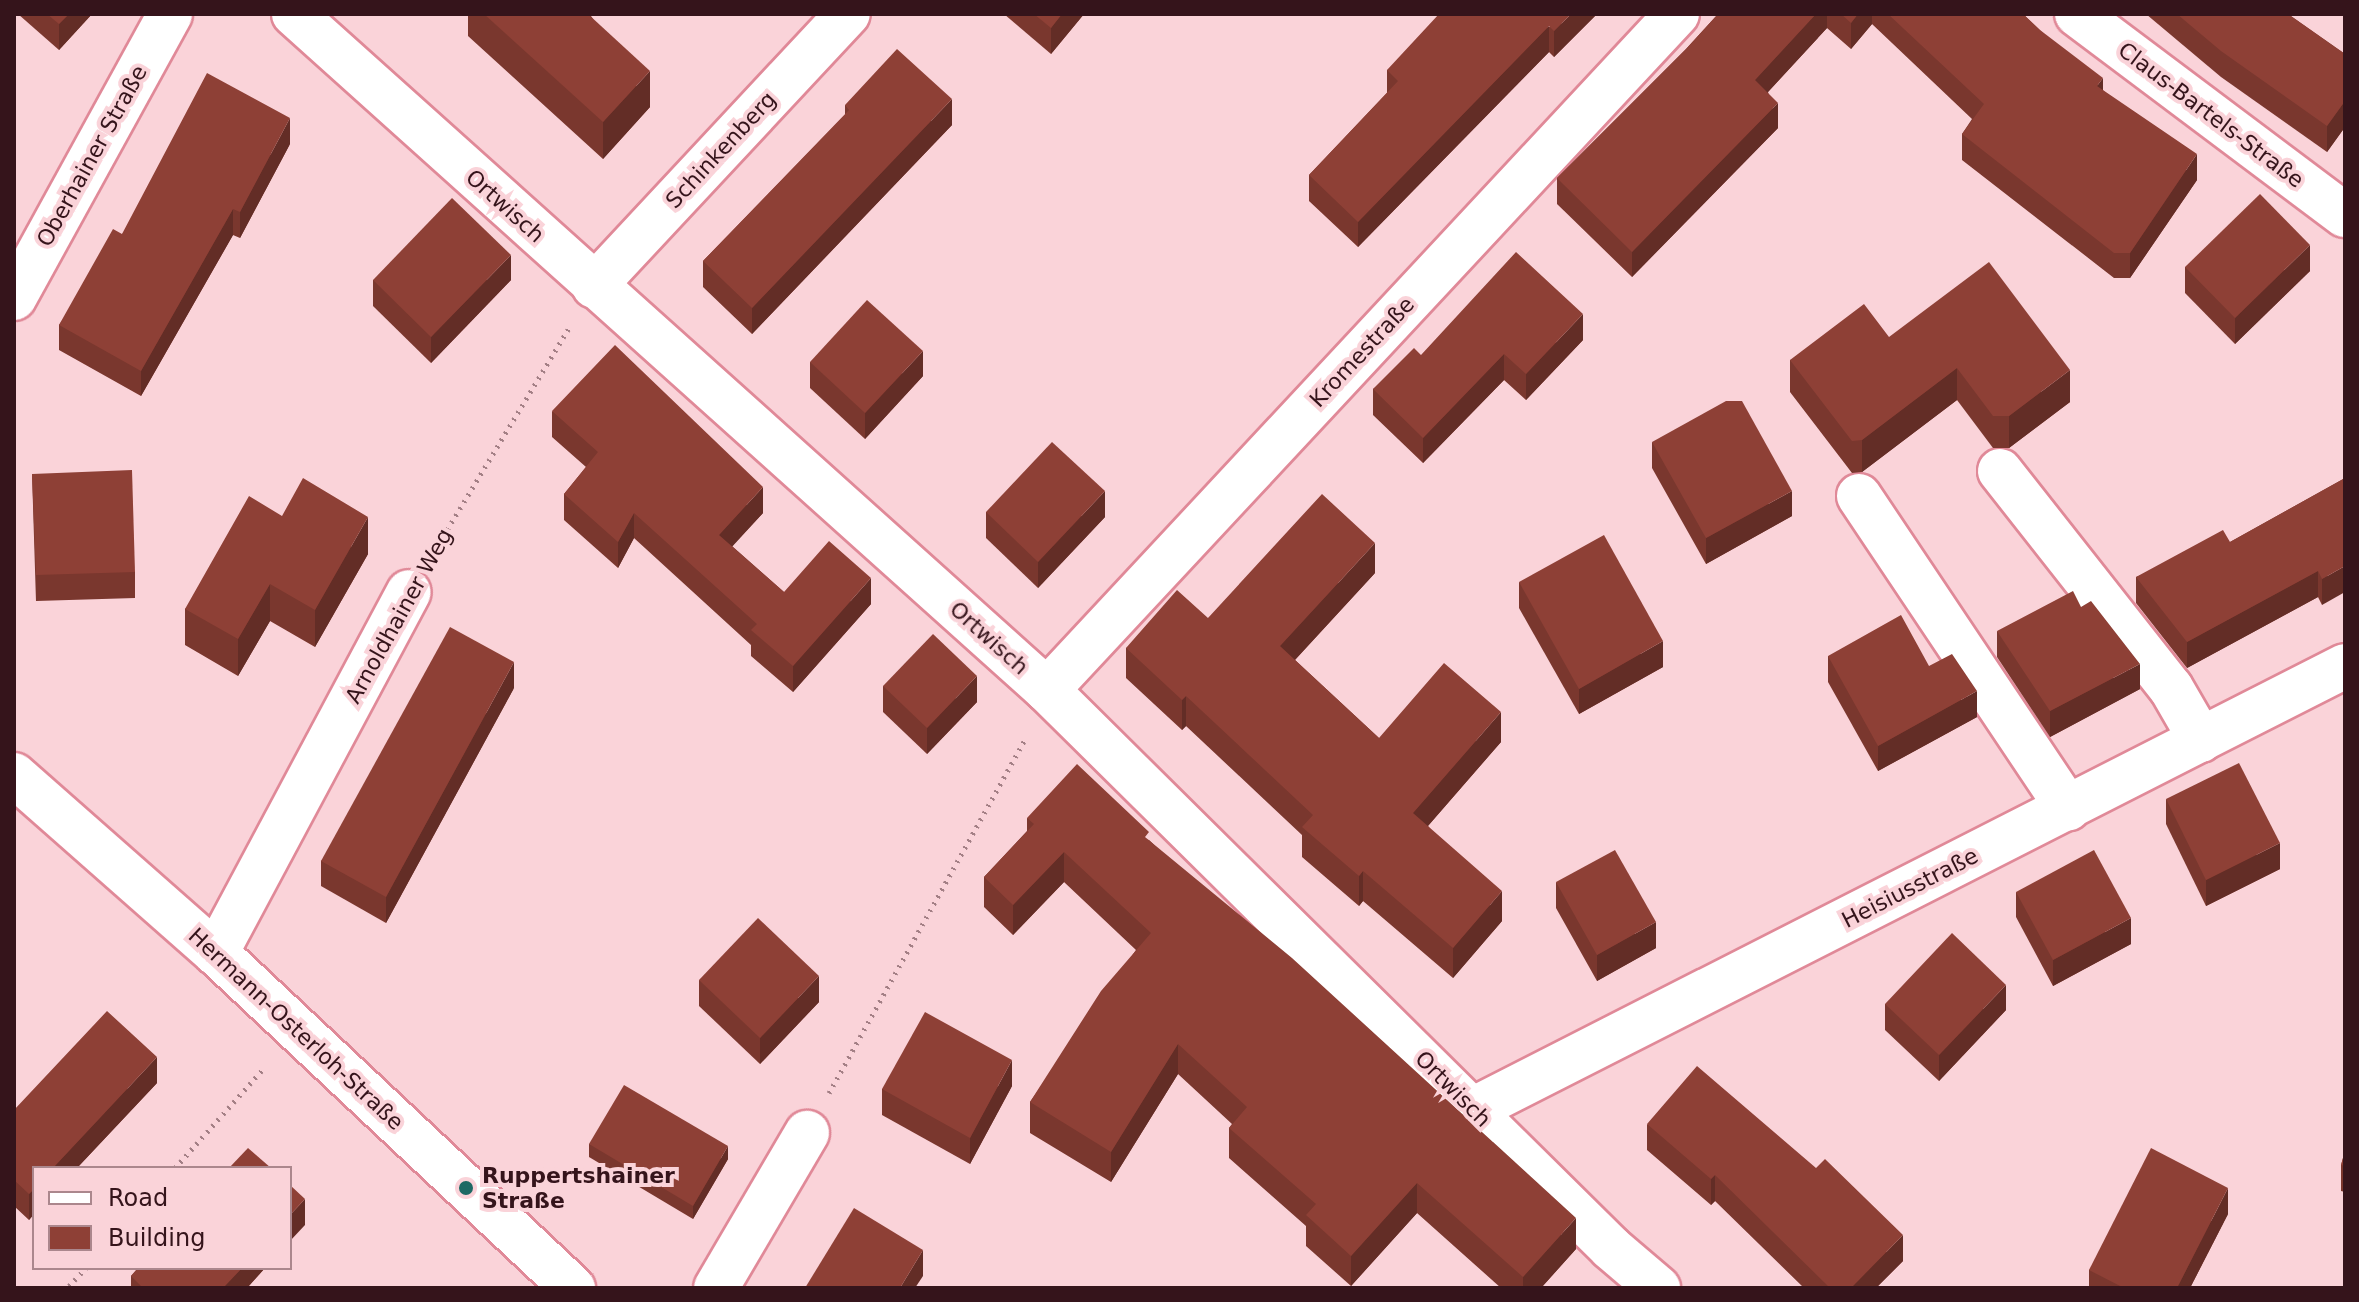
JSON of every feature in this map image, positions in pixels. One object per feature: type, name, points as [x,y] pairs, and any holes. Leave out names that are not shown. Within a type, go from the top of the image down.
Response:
[{"type":"street","name":"Oberhainer Straße","points":[[14,298],[170,14]]},
{"type":"street","name":"Ortwisch","points":[[294,14],[1047,690],[1658,1288]]},
{"type":"street","name":"Schinkenberg","points":[[594,286],[848,14]]},
{"type":"street","name":"Kromestraße","points":[[1047,690],[1677,14]]},
{"type":"street","name":"Claus-Bartels-Straße","points":[[2077,14],[2345,215]]},
{"type":"street","points":[[2000,471],[2171,688],[2201,740]]},
{"type":"street","points":[[1859,496],[2068,808]]},
{"type":"street","name":"Arnoldhainer Weg","points":[[216,953],[409,592]]},
{"type":"street","name":"Heisiusstraße","points":[[1474,1109],[2345,666]]},
{"type":"street","name":"Hermann-Osterloh-Straße","points":[[14,775],[216,953],[573,1288]]},
{"type":"street","points":[[716,1288],[807,1133]]},
{"type":"path","name":"Arnoldhainer Weg","points":[[409,592],[594,286]]},
{"type":"path","points":[[807,1133],[1047,690]]},
{"type":"path","points":[[177,1166],[298,1031]]},
{"type":"path","points":[[69,1286],[84,1270]]},
{"type":"building","points":[[47,14],[69,14],[59,24]]},
{"type":"building","points":[[484,14],[588,14],[650,71],[603,122]]},
{"type":"building","points":[[1034,14],[1062,14],[1051,28]]},
{"type":"building","points":[[1439,14],[1571,14],[1554,31],[1549,26],[1358,222],[1309,175],[1398,81],[1387,70]]},
{"type":"building","points":[[1718,14],[1816,14],[1755,80],[1778,103],[1632,252],[1557,178]]},
{"type":"building","points":[[1841,14],[1858,14],[1851,23]]},
{"type":"building","points":[[1888,14],[2023,14],[2103,78],[2097,86],[2197,154],[2130,253],[2114,253],[1962,134],[1984,104]]},
{"type":"building","points":[[2177,14],[2288,14],[2345,54],[2345,101],[2327,126],[2221,51]]},
{"type":"building","points":[[897,49],[952,99],[752,308],[703,261],[849,110],[845,105]]},
{"type":"building","points":[[207,73],[290,118],[240,212],[233,209],[141,371],[59,325],[113,229],[122,234]]},
{"type":"building","points":[[2260,194],[2310,245],[2235,318],[2185,267]]},
{"type":"building","points":[[452,198],[511,255],[431,337],[373,280]]},
{"type":"building","points":[[1516,252],[1583,314],[1526,374],[1504,354],[1423,438],[1373,389],[1414,348],[1421,355]]},
{"type":"building","points":[[1989,262],[2070,370],[2009,416],[1993,416],[1957,368],[1862,440],[1852,441],[1790,360],[1864,304],[1889,337]]},
{"type":"building","points":[[867,300],[923,351],[865,413],[810,362]]},
{"type":"building","points":[[615,345],[763,487],[719,535],[784,592],[829,541],[871,578],[793,666],[751,630],[757,624],[634,513],[618,542],[564,494],[598,452],[552,411]]},
{"type":"building","points":[[1726,401],[1742,401],[1792,491],[1706,538],[1652,442]]},
{"type":"building","points":[[1052,442],[1105,491],[1038,562],[986,512]]},
{"type":"building","points":[[132,470],[135,572],[36,575],[32,474]]},
{"type":"building","points":[[303,478],[368,517],[315,610],[270,584],[238,639],[185,609],[249,496],[282,516]]},
{"type":"building","points":[[2345,478],[2345,566],[2322,579],[2318,571],[2187,642],[2136,577],[2223,530],[2230,542]]},
{"type":"building","points":[[1322,494],[1375,543],[1280,646],[1379,738],[1444,663],[1501,712],[1413,813],[1502,891],[1453,948],[1363,871],[1359,876],[1302,827],[1313,815],[1186,696],[1182,700],[1126,648],[1177,590],[1208,618]]},
{"type":"building","points":[[1604,535],[1663,641],[1579,689],[1519,582]]},
{"type":"building","points":[[2073,591],[2081,607],[2091,601],[2140,664],[2050,711],[1997,631]]},
{"type":"building","points":[[1901,615],[1929,666],[1952,654],[1977,691],[1878,746],[1828,656]]},
{"type":"building","points":[[450,627],[514,662],[386,897],[321,861]]},
{"type":"building","points":[[933,634],[977,676],[927,728],[883,686]]},
{"type":"building","points":[[2239,763],[2280,843],[2206,880],[2166,799]]},
{"type":"building","points":[[1077,764],[1149,832],[1145,837],[1292,958],[1576,1218],[1523,1277],[1417,1183],[1351,1256],[1306,1215],[1316,1204],[1229,1128],[1247,1107],[1178,1044],[1111,1152],[1030,1102],[1101,991],[1151,933],[1064,852],[1013,905],[984,877],[1034,824],[1027,818]]},
{"type":"building","points":[[1615,850],[1656,922],[1597,955],[1556,882]]},
{"type":"building","points":[[2094,850],[2131,918],[2053,960],[2016,892]]},
{"type":"building","points":[[758,918],[819,976],[760,1038],[699,980]]},
{"type":"building","points":[[1952,933],[2006,985],[1939,1055],[1885,1004]]},
{"type":"building","points":[[107,1011],[157,1057],[55,1166],[32,1166],[32,1191],[29,1194],[14,1180],[14,1110]]},
{"type":"building","points":[[925,1012],[1012,1060],[970,1138],[882,1089]]},
{"type":"building","points":[[1697,1066],[1816,1168],[1825,1159],[1903,1235],[1851,1288],[1830,1288],[1715,1175],[1711,1179],[1647,1124]]},
{"type":"building","points":[[624,1085],[728,1146],[693,1206],[589,1144]]},
{"type":"building","points":[[248,1148],[269,1166],[231,1166]]},
{"type":"building","points":[[2151,1148],[2228,1188],[2177,1288],[2124,1288],[2089,1270]]},
{"type":"building","points":[[292,1187],[305,1199],[292,1213]]},
{"type":"building","points":[[854,1208],[923,1250],[900,1288],[805,1288]]},
{"type":"building","points":[[136,1270],[240,1270],[223,1288],[143,1288],[131,1276]]},
{"type":"place","name":"Ruppertshainer Straße","points":[[466,1188]]}]
